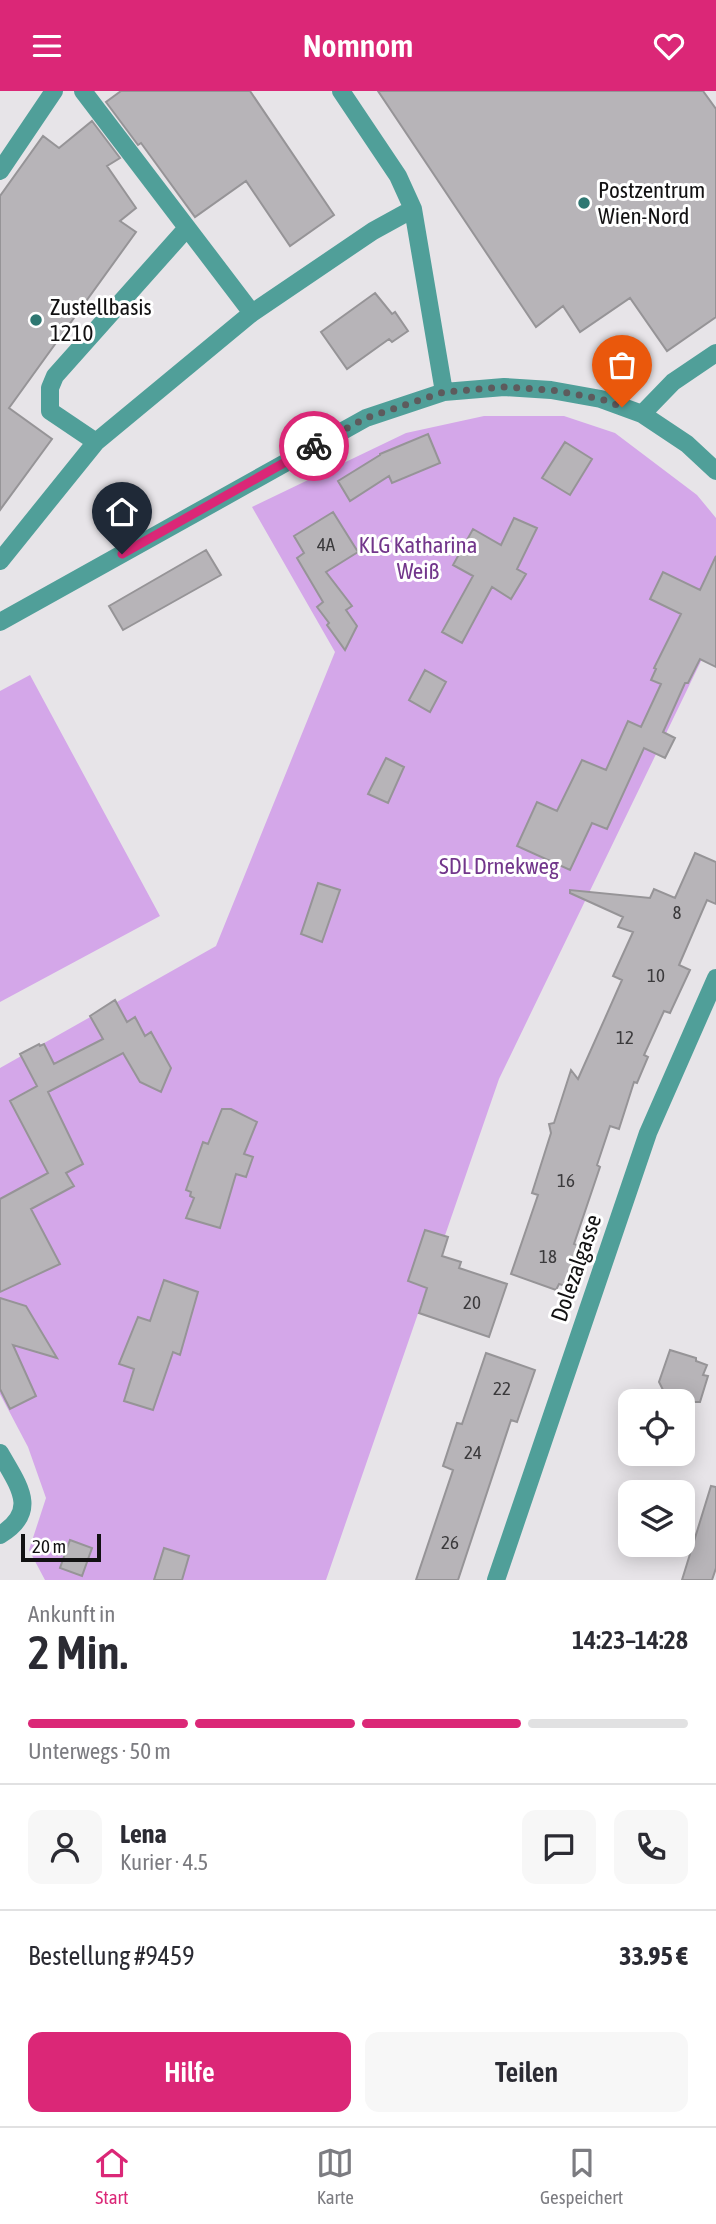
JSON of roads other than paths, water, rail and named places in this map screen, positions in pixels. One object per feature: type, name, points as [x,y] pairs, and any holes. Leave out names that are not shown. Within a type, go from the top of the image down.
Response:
[{"type":"street","points":[[0,171],[54,91]]},
{"type":"street","points":[[83,91],[252,313]]},
{"type":"street","points":[[341,91],[398,176],[413,209],[444,392]]},
{"type":"street","points":[[0,561],[96,442],[252,313],[373,231],[413,209]]},
{"type":"street","points":[[96,442],[50,411],[50,388],[55,376],[187,228]]},
{"type":"street","points":[[642,414],[673,382],[716,353]]},
{"type":"street","points":[[0,622],[366,418],[444,392],[504,387],[551,390],[601,399],[642,414],[687,444],[716,471]]},
{"type":"street","name":"Dolezalgasse","points":[[496,1580],[648,1133],[716,978]]},
{"type":"street","points":[[0,1453],[18,1485],[23,1501],[23,1513],[14,1526],[0,1535]]},
{"type":"place","name":"Postzentrum Wien-Nord","points":[[584,203]]},
{"type":"place","name":"Zustellbasis 1210","points":[[36,320]]},
{"type":"park label","name":"KLG Katharina Weiß","points":[[418,558]]},
{"type":"park label","name":"SDL Drnekweg","points":[[499,866]]}]
